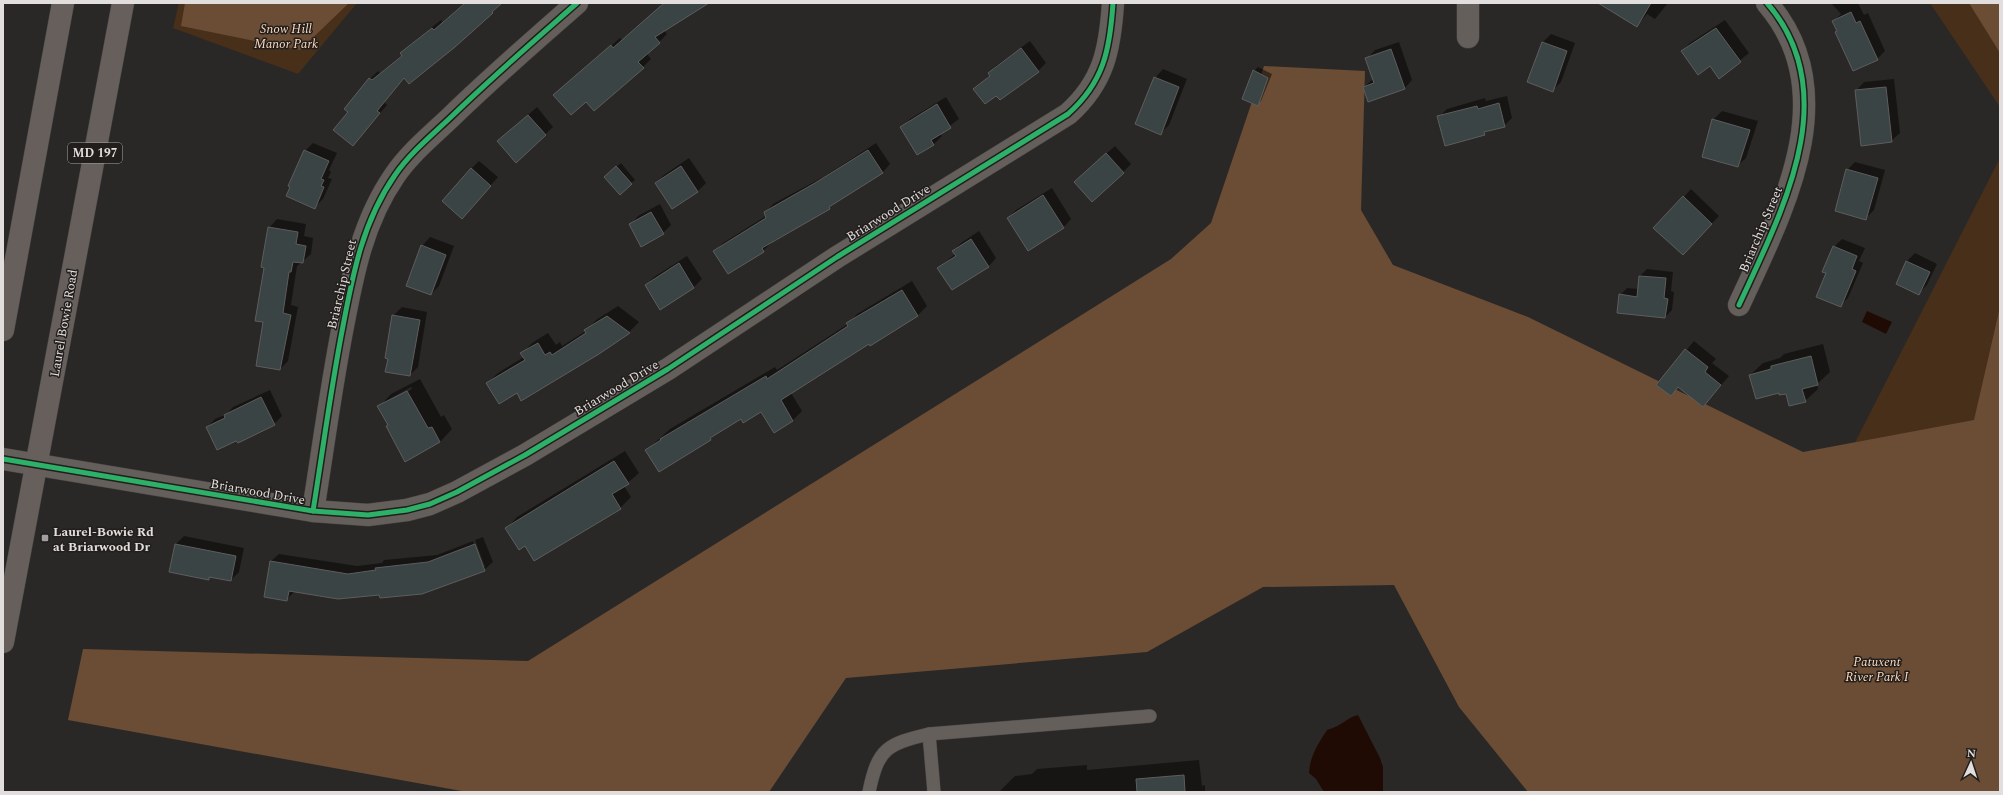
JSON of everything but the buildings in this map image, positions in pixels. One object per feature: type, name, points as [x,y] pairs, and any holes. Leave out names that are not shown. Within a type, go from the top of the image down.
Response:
[{"type":"main road","points":[[3,330],[63,3]]},
{"type":"main road","name":"Laurel Bowie Road","points":[[3,642],[123,3]]},
{"type":"street","name":"Briarchip Street","points":[[313,511],[336,357],[353,272],[361,243],[372,216],[395,175],[412,154],[492,78],[577,3]]},
{"type":"street","name":"Briarwood Drive","points":[[3,459],[313,511],[348,514],[387,513],[430,504],[457,492],[524,455],[668,369],[837,257],[1054,124],[1086,97],[1095,82],[1108,44],[1113,3]]},
{"type":"street","points":[[1468,3],[1468,37]]},
{"type":"street","name":"Briarchip Street","points":[[1739,305],[1784,205],[1797,163],[1804,121],[1804,90],[1800,63],[1789,33],[1767,3]]},
{"type":"lane","points":[[869,792],[874,769],[881,756],[890,746],[904,740],[929,734],[1150,716]]},
{"type":"lane","points":[[929,734],[934,792]]},
{"type":"green space","name":"Snow Hill Manor Park","points":[[179,3],[357,3],[298,74],[173,28]]},
{"type":"green space","name":"Snow Hill Manor Park","points":[[185,3],[349,3],[300,50],[181,26]]},
{"type":"green space","points":[[1930,3],[2000,3],[2000,107]]},
{"type":"green space","points":[[1969,3],[2000,3],[2000,53]]},
{"type":"green space","points":[[1264,66],[1365,71],[1361,210],[1393,265],[1528,317],[1803,452],[1974,420],[2000,307],[2000,792],[1528,792],[1459,707],[1394,585],[1263,587],[1147,652],[846,678],[769,792],[467,792],[68,720],[83,649],[528,661],[1171,259],[1211,223]]},
{"type":"green space","name":"Patuxent River Park I","points":[[2000,158],[2000,792],[1677,792]]},
{"type":"shaded area","points":[[1867,311],[1892,322],[1886,334],[1862,322]]},
{"type":"shaded area","points":[[1358,715],[1383,767],[1383,792],[1324,792],[1316,779],[1309,773],[1315,750],[1327,730]]},
{"type":"cycle path","points":[[313,511],[335,372],[355,267],[367,229],[384,193],[407,159],[422,144],[498,73],[577,3]]},
{"type":"cycle path","points":[[3,459],[313,511],[368,515],[407,510],[430,504],[457,492],[525,455],[668,369],[837,257],[1068,114],[1090,90],[1103,64],[1110,35],[1113,3]]},
{"type":"cycle path","points":[[1739,305],[1772,232],[1787,193],[1798,154],[1804,114],[1802,76],[1790,38],[1767,3]]},
{"type":"place","name":"Laurel-Bowie Rd at Briarwood Dr","points":[[45,538]]}]
